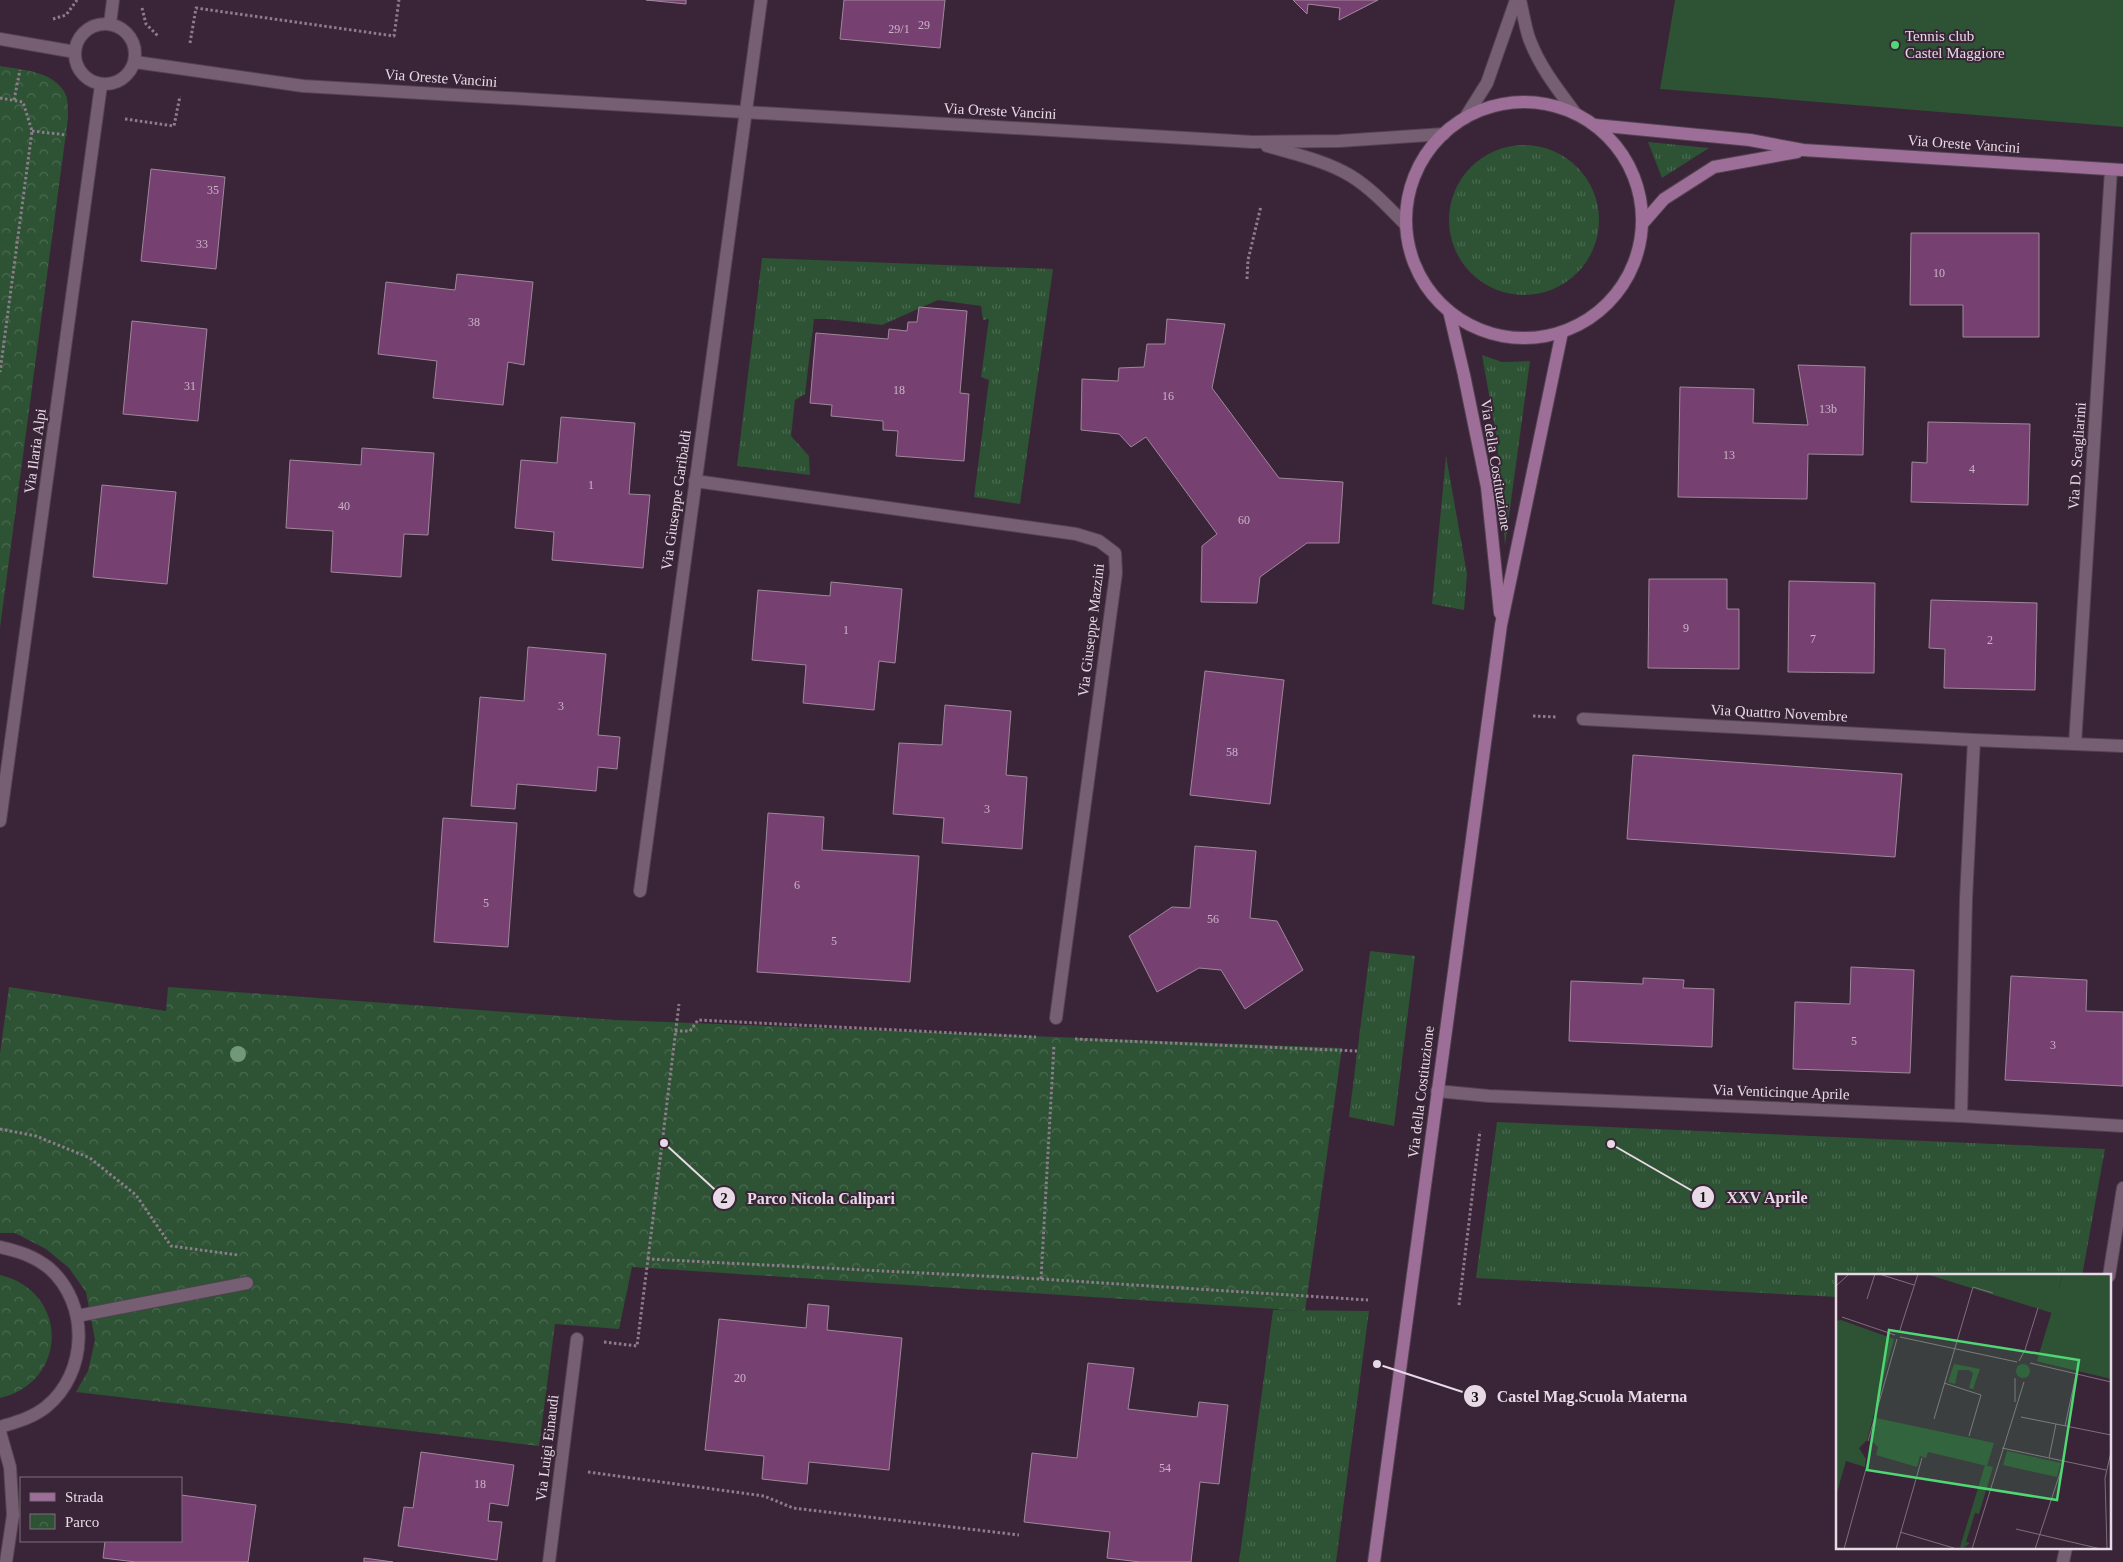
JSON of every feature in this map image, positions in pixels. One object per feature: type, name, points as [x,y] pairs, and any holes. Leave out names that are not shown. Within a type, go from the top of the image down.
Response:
[{"type":"street","points":[[110,24],[114,0]]},
{"type":"street","points":[[746,113],[761,0]]},
{"type":"street","points":[[1465,118],[1487,83],[1516,0]]},
{"type":"street","points":[[1520,0],[1529,38],[1540,62],[1554,85],[1576,114]]},
{"type":"street","points":[[110,24],[120,27],[134,42],[135,62],[126,77],[118,82],[101,85],[92,82],[79,70],[75,62],[75,52],[77,42],[90,27],[110,24]]},
{"type":"street","points":[[0,39],[75,52]]},
{"type":"street","name":"Via Oreste Vancini","points":[[135,62],[303,86],[1253,142],[1339,141],[1444,134]]},
{"type":"street","name":"Via Ilaria Alpi","points":[[0,820],[101,85]]},
{"type":"street","points":[[1509,102],[1532,102],[1554,105],[1576,114],[1595,125],[1616,144],[1631,168],[1640,195],[1643,223],[1639,252],[1627,278],[1610,301],[1588,319],[1562,332],[1533,338],[1503,336],[1474,327],[1449,311],[1429,290],[1414,264],[1406,225],[1409,193],[1420,163],[1440,137],[1465,118],[1486,108],[1509,102]]},
{"type":"street","name":"Via Giuseppe Garibaldi","points":[[640,891],[694,481],[746,113]]},
{"type":"street","name":"Via Oreste Vancini","points":[[1595,125],[1750,140],[1804,150],[2117,170]]},
{"type":"street","name":"Via Oreste Vancini","points":[[1253,142],[1306,157],[1351,176],[1377,195],[1406,225]]},
{"type":"street","name":"Via Oreste Vancini","points":[[1643,223],[1664,199],[1714,167],[1804,150]]},
{"type":"street","name":"Via D. Scagliarini","points":[[2075,744],[2117,170]]},
{"type":"street","name":"Via della Costituzione","points":[[1449,311],[1487,488],[1501,626]]},
{"type":"street","name":"Via della Costituzione","points":[[1374,1562],[1501,626],[1562,332]]},
{"type":"street","name":"Via Giuseppe Mazzini","points":[[694,481],[1076,534],[1099,541],[1115,553],[1116,573],[1056,1018]]},
{"type":"street","name":"Via Quattro Novembre","points":[[1583,719],[2123,746]]},
{"type":"street","points":[[1961,1116],[1966,899],[1974,740]]},
{"type":"street","name":"Via Venticinque Aprile","points":[[1437,1091],[1489,1096],[1961,1116],[2123,1126]]},
{"type":"street","points":[[2109,1274],[2123,1188]]},
{"type":"street","points":[[0,1247],[25,1253],[49,1268],[67,1290],[77,1316],[79,1341],[75,1366],[63,1389],[46,1407],[38,1412],[24,1420],[0,1427]]},
{"type":"street","points":[[77,1316],[247,1283]]},
{"type":"street","name":"Via Luigi Einaudi","points":[[549,1562],[577,1339]]},
{"type":"street","points":[[0,1432],[10,1467],[13,1514],[6,1562]]},
{"type":"path","points":[[190,46],[196,8],[394,36],[399,0]]},
{"type":"path","points":[[0,98],[23,102],[32,131],[0,372]]},
{"type":"path","points":[[1247,279],[1248,260],[1260,206]]},
{"type":"path","points":[[577,1339],[637,1346],[679,1004]]},
{"type":"path","points":[[1041,1279],[1056,1018]]},
{"type":"path","points":[[675,1031],[690,1031],[698,1020],[1357,1051]]},
{"type":"path","points":[[0,1128],[36,1136],[90,1158],[136,1195],[171,1246],[241,1256]]},
{"type":"path","points":[[1459,1305],[1480,1131]]},
{"type":"path","points":[[648,1259],[1041,1279],[1368,1300]]},
{"type":"path","points":[[561,1468],[764,1496],[793,1508],[1019,1535]]},
{"type":"green space","name":"Tennis club Castel Maggiore","points":[[1675,0],[2123,0],[2123,127],[1660,89]]},
{"type":"green space","points":[[0,66],[39,73],[56,82],[67,98],[68,118],[0,628]]},
{"type":"green space","points":[[1648,142],[1709,148],[1662,178]]},
{"type":"green space","points":[[1524,145],[1539,146],[1553,150],[1566,157],[1577,167],[1587,178],[1594,191],[1598,205],[1598,235],[1594,249],[1587,262],[1577,273],[1566,283],[1553,290],[1539,294],[1524,295],[1509,294],[1495,290],[1482,283],[1471,273],[1461,262],[1454,249],[1450,235],[1449,220],[1450,205],[1454,191],[1461,178],[1471,167],[1482,157],[1495,150],[1509,146]]},
{"type":"green space","points":[[762,258],[1053,269],[1020,504],[974,497],[989,380],[981,377],[989,319],[983,320],[981,306],[938,300],[882,325],[814,319],[805,394],[795,400],[791,436],[809,456],[810,475],[737,466]]},
{"type":"green space","points":[[1482,355],[1502,362],[1530,361],[1505,545],[1497,440]]},
{"type":"green space","points":[[1446,456],[1467,574],[1464,610],[1432,604]]},
{"type":"green space","points":[[1370,951],[1415,956],[1394,1126],[1349,1117]]},
{"type":"green space","points":[[9,987],[166,1011],[168,987],[616,1020],[1342,1048],[1305,1311],[632,1267],[619,1329],[555,1324],[539,1446],[76,1392],[88,1371],[95,1340],[86,1292],[69,1268],[46,1249],[15,1233],[0,1233],[0,1054]]},
{"type":"green space","points":[[1497,1122],[2105,1149],[2082,1274],[1836,1274],[1836,1297],[1476,1278]]},
{"type":"green space","points":[[0,1275],[23,1284],[39,1299],[49,1317],[52,1336],[49,1356],[39,1374],[23,1389],[0,1398]]},
{"type":"green space","points":[[1273,1310],[1369,1311],[1336,1562],[1239,1562]]},
{"type":"building","points":[[646,0],[686,0],[686,4]]},
{"type":"building","points":[[844,0],[945,0],[940,48],[840,39]]},
{"type":"building","points":[[1293,0],[1378,0],[1339,20],[1340,8],[1308,4],[1307,14]]},
{"type":"building","points":[[151,169],[225,177],[216,269],[141,261]]},
{"type":"building","points":[[1911,233],[2039,233],[2039,337],[1963,337],[1963,305],[1910,305]]},
{"type":"building","points":[[457,274],[533,282],[524,365],[508,362],[503,405],[433,398],[437,361],[378,354],[386,282],[455,290]]},
{"type":"building","points":[[919,307],[967,311],[960,393],[969,394],[964,461],[896,456],[898,431],[883,430],[883,421],[831,416],[832,405],[810,403],[816,333],[888,339],[889,329],[907,331],[908,322],[917,322]]},
{"type":"building","points":[[1167,319],[1225,324],[1212,388],[1279,478],[1343,482],[1339,543],[1307,543],[1260,577],[1257,603],[1201,602],[1202,546],[1217,534],[1146,437],[1131,447],[1119,434],[1081,430],[1082,379],[1118,381],[1119,368],[1144,367],[1147,344],[1165,344]]},
{"type":"building","points":[[132,321],[207,329],[198,421],[123,414]]},
{"type":"building","points":[[1798,365],[1865,367],[1863,455],[1808,454],[1807,499],[1678,497],[1680,387],[1754,389],[1753,423],[1808,425]]},
{"type":"building","points":[[561,417],[635,423],[629,494],[650,495],[643,568],[552,560],[554,532],[515,528],[521,460],[557,463]]},
{"type":"building","points":[[1928,422],[2030,424],[2028,505],[1911,502],[1912,462],[1927,463]]},
{"type":"building","points":[[362,448],[434,453],[428,535],[404,534],[401,577],[331,572],[333,531],[286,528],[290,460],[361,465]]},
{"type":"building","points":[[102,485],[176,492],[167,584],[93,577]]},
{"type":"building","points":[[1649,579],[1727,579],[1727,609],[1739,609],[1739,669],[1648,668]]},
{"type":"building","points":[[1789,581],[1875,583],[1874,673],[1788,672]]},
{"type":"building","points":[[831,582],[902,589],[895,663],[879,661],[874,710],[803,703],[806,665],[752,660],[758,590],[830,596]]},
{"type":"building","points":[[1931,600],[2037,603],[2035,690],[1944,688],[1945,649],[1929,648]]},
{"type":"building","points":[[528,647],[606,654],[598,735],[620,737],[617,769],[598,767],[596,791],[517,784],[515,809],[471,806],[480,697],[524,701]]},
{"type":"building","points":[[1205,671],[1284,680],[1270,804],[1190,795]]},
{"type":"building","points":[[945,705],[1011,711],[1006,775],[1027,777],[1022,849],[942,843],[944,818],[893,814],[899,743],[942,745]]},
{"type":"building","points":[[1633,755],[1902,774],[1895,857],[1627,839]]},
{"type":"building","points":[[768,813],[824,817],[822,850],[919,856],[910,982],[757,972]]},
{"type":"building","points":[[443,818],[517,823],[508,947],[434,942]]},
{"type":"building","points":[[1195,846],[1256,851],[1250,918],[1277,921],[1303,970],[1245,1009],[1221,970],[1199,968],[1157,992],[1129,936],[1172,907],[1190,908]]},
{"type":"building","points":[[1851,967],[1914,970],[1910,1073],[1793,1069],[1795,1002],[1850,1004]]},
{"type":"building","points":[[2011,976],[2087,980],[2086,1011],[2123,1012],[2123,1086],[2005,1080]]},
{"type":"building","points":[[1643,978],[1684,980],[1683,988],[1714,989],[1712,1047],[1569,1041],[1571,981],[1643,984]]},
{"type":"building","points":[[808,1304],[829,1306],[827,1330],[902,1338],[889,1470],[809,1462],[807,1484],[762,1479],[764,1456],[705,1450],[719,1319],[806,1328]]},
{"type":"building","points":[[1088,1363],[1134,1368],[1128,1409],[1197,1417],[1199,1402],[1228,1405],[1219,1484],[1200,1482],[1191,1562],[1140,1562],[1107,1558],[1110,1532],[1024,1522],[1032,1453],[1077,1458]]},
{"type":"building","points":[[421,1452],[514,1465],[508,1506],[490,1503],[488,1521],[502,1522],[497,1560],[398,1546],[404,1507],[413,1508]]},
{"type":"building","points":[[182,1495],[256,1505],[248,1562],[136,1562],[103,1558],[105,1542],[182,1542]]},
{"type":"building","points":[[364,1558],[393,1562],[364,1562]]},
{"type":"place","name":"Tennis club Castel Maggiore","points":[[1895,45]]},
{"type":"place","name":"Parco Nicola Calipari","points":[[664,1143]]},
{"type":"place","name":"XXV Aprile","points":[[1611,1144]]},
{"type":"place","name":"Castel Mag.Scuola Materna","points":[[1377,1364]]}]
